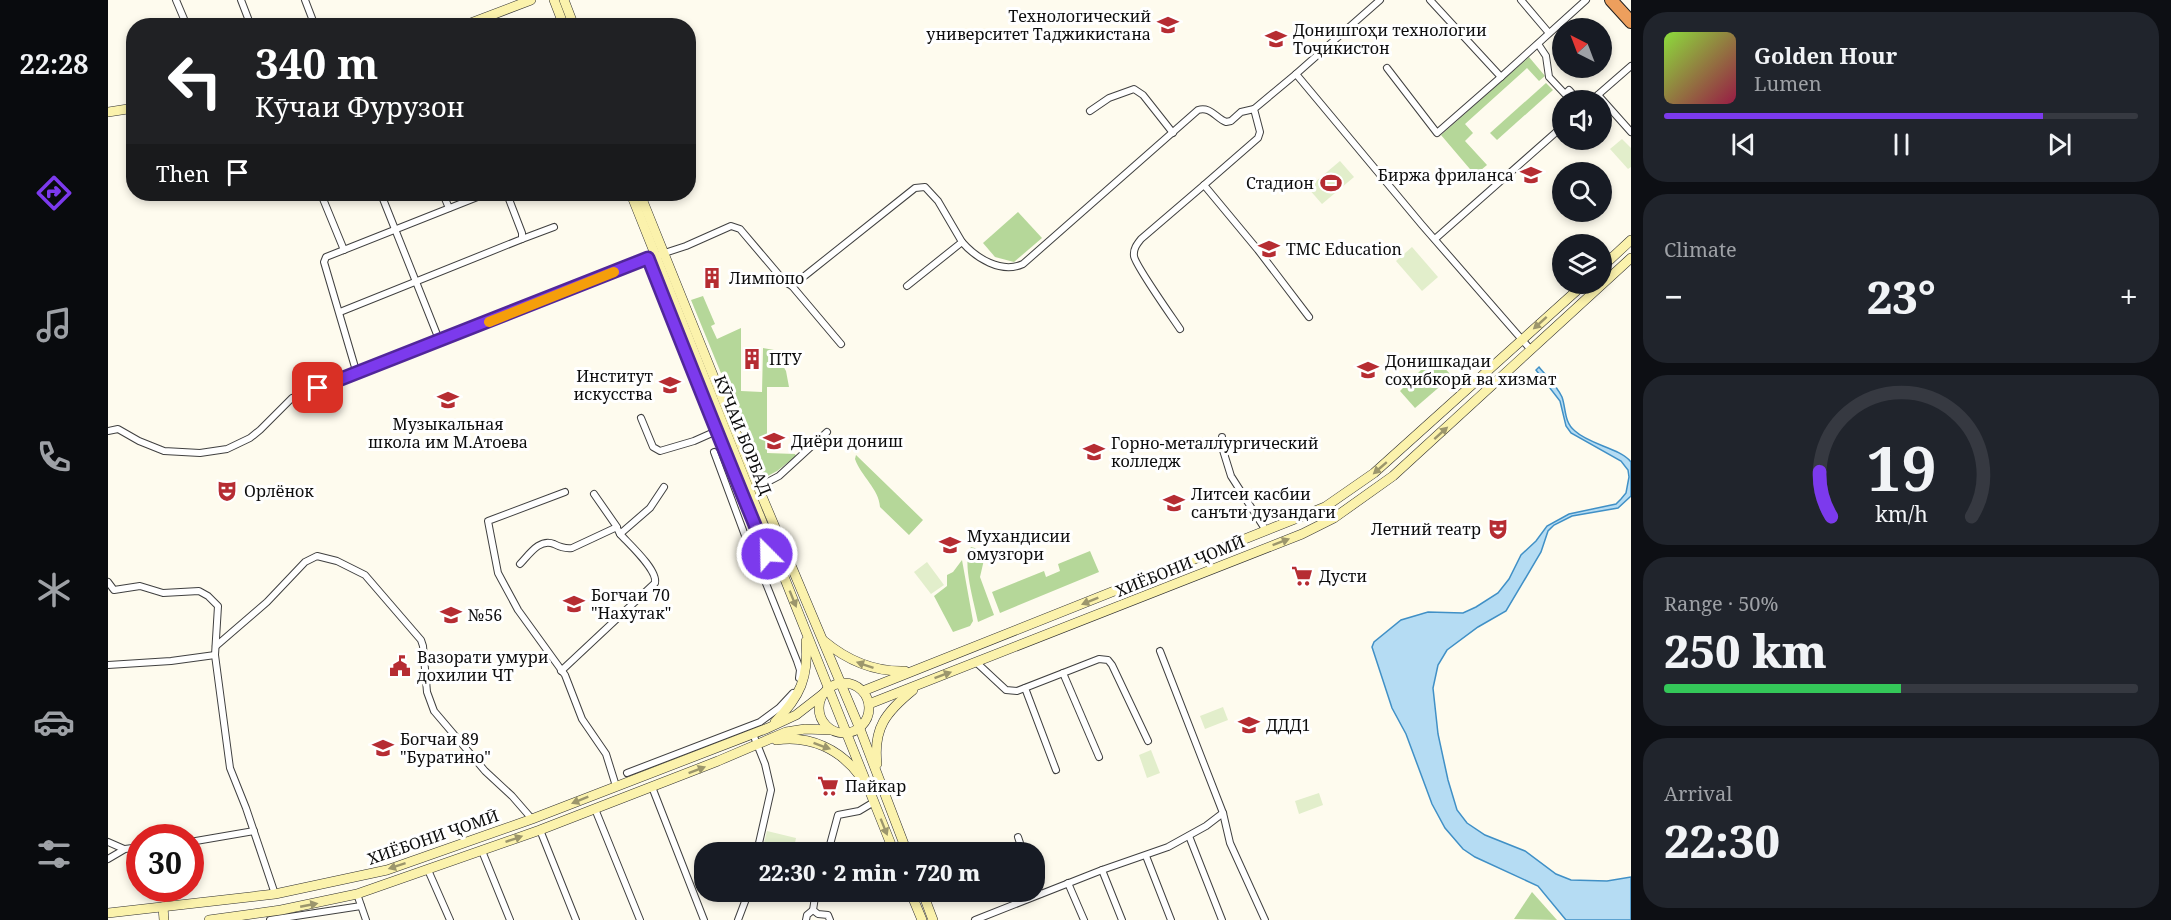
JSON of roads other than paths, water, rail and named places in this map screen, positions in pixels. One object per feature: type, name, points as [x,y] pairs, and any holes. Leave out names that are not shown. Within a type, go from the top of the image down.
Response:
[{"type":"highway","points":[[1611,0],[1631,22]]},
{"type":"main road","points":[[484,18],[531,0]]},
{"type":"main road","points":[[554,0],[561,18]]},
{"type":"main road","points":[[564,0],[571,18]]},
{"type":"main road","points":[[108,112],[126,109]]},
{"type":"main road","name":"КӮЧАИ БОРБАД","points":[[634,201],[721,429],[805,630],[826,691],[890,842]]},
{"type":"main road","name":"КӮЧАИ БОРБАД","points":[[642,201],[656,256],[824,640],[903,842]]},
{"type":"main road","points":[[1612,258],[1631,240]]},
{"type":"main road","name":"ХИЁБОНИ ҶОМӢ","points":[[870,704],[1302,534],[1343,513],[1393,476],[1631,258]]},
{"type":"main road","name":"ХИЁБОНИ ҶОМӢ","points":[[863,691],[1326,507],[1345,495],[1404,447],[1573,294]]},
{"type":"main road","points":[[1196,560],[1200,574]]},
{"type":"main road","points":[[768,728],[791,700],[803,670],[805,630]]},
{"type":"main road","points":[[824,640],[839,652],[861,664],[884,670],[913,670]]},
{"type":"main road","points":[[826,691],[840,683],[849,683],[863,691],[870,704],[868,719],[860,729],[846,734],[831,730]]},
{"type":"main road","points":[[879,779],[876,753],[877,739],[883,720],[894,705],[920,684]]},
{"type":"main road","name":"КӮЧАИ БОРБАД","points":[[826,691],[819,710],[820,718],[831,730]]},
{"type":"main road","name":"ХИЁБОНИ ҶОМӢ","points":[[108,913],[275,894],[387,870],[532,819],[712,745],[768,728],[796,715],[826,691]]},
{"type":"main road","name":"ХИЁБОНИ ҶОМӢ","points":[[209,920],[249,917],[357,894],[540,830],[786,732],[805,729],[831,730]]},
{"type":"main road","points":[[761,743],[786,738],[828,747],[844,758],[868,786]]},
{"type":"main road","points":[[464,842],[469,856]]},
{"type":"main road","points":[[915,902],[922,920]]},
{"type":"main road","points":[[926,902],[933,920]]},
{"type":"main road","points":[[163,907],[164,920]]},
{"type":"street","points":[[176,0],[184,18]]},
{"type":"street","points":[[241,0],[248,18]]},
{"type":"street","points":[[305,0],[312,18]]},
{"type":"street","points":[[792,286],[919,187],[929,189],[962,242],[974,255],[1006,267],[1023,264],[1201,109],[1209,110],[1226,122],[1231,121],[1241,112],[1254,109],[1380,0]]},
{"type":"street","points":[[1430,0],[1501,77]]},
{"type":"street","points":[[1521,0],[1550,33]]},
{"type":"street","points":[[1387,68],[1437,133],[1586,0]]},
{"type":"street","points":[[1538,44],[1546,56],[1549,77],[1561,90]]},
{"type":"street","points":[[1603,90],[1631,66]]},
{"type":"street","points":[[1296,75],[1521,340],[1532,350]]},
{"type":"street","points":[[1090,111],[1109,98],[1134,89],[1143,95],[1173,133]]},
{"type":"street","points":[[1180,329],[1140,270],[1134,256],[1134,248],[1141,239],[1258,138],[1260,132],[1254,109]]},
{"type":"street","points":[[1612,110],[1631,132]]},
{"type":"street","points":[[1435,239],[1552,136]]},
{"type":"street","points":[[1204,185],[1309,317]]},
{"type":"street","points":[[324,201],[344,250]]},
{"type":"street","points":[[384,201],[440,342]]},
{"type":"street","points":[[446,201],[449,208]]},
{"type":"street","points":[[357,374],[324,262],[327,256],[449,208],[460,201]]},
{"type":"street","points":[[510,201],[522,238]]},
{"type":"street","points":[[340,312],[555,226]]},
{"type":"street","points":[[108,431],[118,429],[164,451],[213,452],[227,449],[250,438],[292,398],[735,226],[784,282],[792,286],[841,344]]},
{"type":"street","points":[[907,286],[962,242]]},
{"type":"street","points":[[641,418],[653,447],[660,452],[721,429],[767,554],[768,558],[759,566]]},
{"type":"street","points":[[758,487],[779,476],[827,432]]},
{"type":"street","points":[[1222,437],[1222,447],[1233,481],[1265,529]]},
{"type":"street","points":[[714,452],[750,549],[803,670]]},
{"type":"street","points":[[520,564],[541,543],[546,541],[566,549],[618,530],[650,508],[664,487]]},
{"type":"street","points":[[565,492],[488,521],[488,525],[498,573],[518,610],[565,675],[582,719],[606,754],[616,786]]},
{"type":"street","points":[[561,671],[655,584],[656,576],[652,570],[618,530],[594,494]]},
{"type":"street","points":[[216,646],[267,602],[305,562],[317,556],[337,561],[364,575],[421,640],[428,692],[434,711],[485,771],[512,796],[532,819]]},
{"type":"street","points":[[108,582],[114,590],[140,586],[163,592],[199,591],[218,606],[215,655],[230,768],[275,894]]},
{"type":"street","points":[[1160,651],[1223,813],[1230,843],[1264,920]]},
{"type":"street","points":[[108,665],[171,661],[215,655]]},
{"type":"street","points":[[977,663],[1006,690],[1017,691],[1099,659],[1108,660],[1148,741]]},
{"type":"street","points":[[1063,673],[1099,758]]},
{"type":"street","points":[[1025,688],[1056,770]]},
{"type":"street","points":[[627,773],[712,745],[760,722],[791,700]]},
{"type":"street","points":[[753,734],[761,743],[771,790],[759,842]]},
{"type":"street","points":[[652,787],[704,920]]},
{"type":"street","points":[[831,842],[838,816],[859,811],[874,802]]},
{"type":"street","points":[[595,809],[640,920]]},
{"type":"street","points":[[1045,892],[1146,856],[1189,836],[1223,813]]},
{"type":"street","points":[[540,830],[576,920]]},
{"type":"street","points":[[204,840],[254,831]]},
{"type":"street","points":[[1189,836],[1222,920]]},
{"type":"street","points":[[1018,837],[1020,842]]},
{"type":"street","points":[[108,842],[125,849]]},
{"type":"street","points":[[108,859],[125,849]]},
{"type":"street","points":[[482,850],[510,920]]},
{"type":"street","points":[[1146,856],[1171,920]]},
{"type":"street","points":[[428,870],[450,920]]},
{"type":"street","points":[[1102,870],[1122,920]]},
{"type":"street","points":[[1068,883],[1084,920]]},
{"type":"street","points":[[357,894],[366,920]]},
{"type":"street","points":[[738,920],[745,902]]},
{"type":"street","points":[[806,920],[807,915],[813,910],[814,902]]},
{"type":"street","points":[[978,919],[1020,902]]},
{"type":"street","points":[[270,920],[361,906]]},
{"type":"street","points":[[813,910],[818,914],[828,915],[830,920]]},
{"type":"water","points":[[1539,367],[1560,393],[1571,428],[1581,436],[1620,453],[1631,462],[1631,496],[1618,508],[1572,516],[1554,525],[1548,531],[1541,552],[1506,611],[1478,627],[1447,650],[1438,665],[1433,688],[1438,734],[1457,810],[1467,823],[1485,835],[1525,851],[1556,874],[1571,880],[1607,881],[1631,877],[1631,920],[1566,920],[1538,886],[1475,857],[1463,849],[1445,828],[1432,804],[1406,734],[1392,708],[1372,647],[1374,642],[1401,620],[1428,612],[1463,613],[1476,607],[1498,593],[1509,579],[1521,555],[1536,541],[1547,526],[1569,514],[1616,504],[1626,493],[1628,470],[1621,461],[1571,433],[1566,426],[1560,401],[1536,370]]},
{"type":"place","name":"Технологический университет Таджикистана","points":[[1168,25]]},
{"type":"place","name":"Донишгоҳи технологии Тоҷикистон","points":[[1276,39]]},
{"type":"place","name":"Биржа фриланса","points":[[1531,175]]},
{"type":"place","name":"Стадион","points":[[1331,183]]},
{"type":"place","name":"TMC Education","points":[[1269,249]]},
{"type":"place","name":"Лимпопо","points":[[712,278]]},
{"type":"place","name":"ПТУ","points":[[752,359]]},
{"type":"place","name":"Донишкадаи соҳибкорӣ ва хизмат","points":[[1368,370]]},
{"type":"place","name":"Институт искусства","points":[[670,385]]},
{"type":"place","name":"Музыкальная школа им М.Атоева","points":[[448,400]]},
{"type":"place","name":"Диёри дониш","points":[[774,441]]},
{"type":"place","name":"Горно-металлургический колледж","points":[[1094,452]]},
{"type":"place","name":"Орлёнок","points":[[227,491]]},
{"type":"place","name":"Литсеи касбии санъти дузандаги","points":[[1174,503]]},
{"type":"place","name":"Летний театр","points":[[1498,529]]},
{"type":"place","name":"Мухандисии омузгори","points":[[950,545]]},
{"type":"place","name":"Дусти","points":[[1302,576]]},
{"type":"place","name":"Богчаи 70 \"Нахутак\"","points":[[574,604]]},
{"type":"place","name":"№56","points":[[451,615]]},
{"type":"place","name":"Вазорати умури дохилии ЧТ","points":[[400,666]]},
{"type":"place","name":"ДДД1","points":[[1249,725]]},
{"type":"place","name":"Богчаи 89 \"Буратино\"","points":[[383,748]]},
{"type":"place","name":"Пайкар","points":[[828,786]]}]
